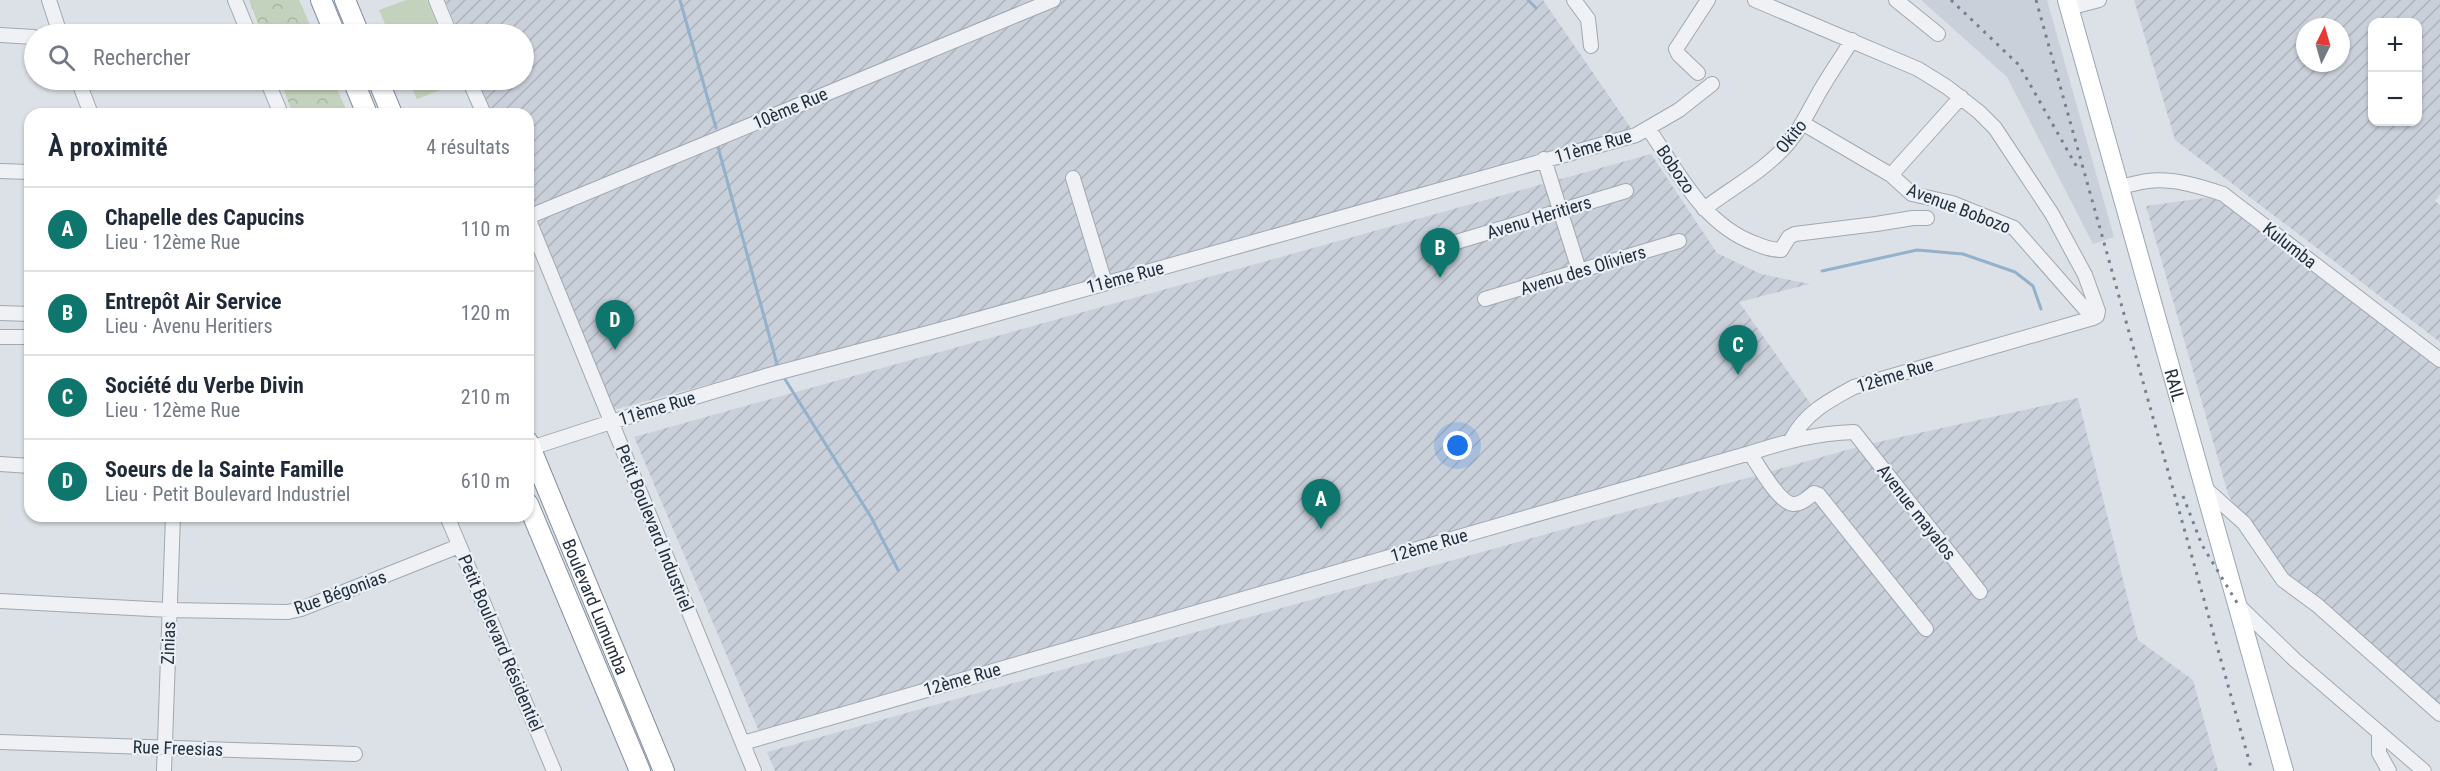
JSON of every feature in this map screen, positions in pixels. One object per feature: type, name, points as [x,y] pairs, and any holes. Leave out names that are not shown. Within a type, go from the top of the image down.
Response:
[{"type":"highway","points":[[321,0],[331,24]]},
{"type":"highway","points":[[350,1],[356,24]]},
{"type":"highway","points":[[357,90],[365,108]]},
{"type":"highway","points":[[382,90],[390,108]]},
{"type":"highway","name":"Boulevard Lumumba","points":[[534,458],[664,771]]},
{"type":"highway","name":"Boulevard Lumumba","points":[[534,518],[640,771]]},
{"type":"main road","name":"RAIL","points":[[2068,4],[2207,490],[2284,771]]},
{"type":"street","points":[[49,0],[57,24]]},
{"type":"street","points":[[235,0],[245,24]]},
{"type":"street","points":[[436,0],[446,24]]},
{"type":"street","name":"10ème Rue","points":[[534,215],[1053,0]]},
{"type":"street","points":[[1574,0],[1588,19],[1591,46]]},
{"type":"street","points":[[1698,73],[1678,55],[1676,49],[1708,0]]},
{"type":"street","points":[[1755,0],[1918,69],[1961,97],[1995,128],[2052,213],[2085,275],[2098,311],[2095,317]]},
{"type":"street","points":[[1896,0],[1938,34]]},
{"type":"street","points":[[2068,4],[2099,0]]},
{"type":"street","points":[[0,35],[24,36]]},
{"type":"street","name":"Okito","points":[[1704,209],[1781,151],[1804,124],[1816,99],[1852,40]]},
{"type":"street","name":"11ème Rue","points":[[534,445],[769,375],[1636,135],[1679,110],[1712,84]]},
{"type":"street","points":[[82,90],[89,108]]},
{"type":"street","points":[[271,90],[279,108]]},
{"type":"street","points":[[473,90],[481,108]]},
{"type":"street","points":[[1891,175],[1961,97]]},
{"type":"street","name":"Avenue Bobozo","points":[[1804,124],[1891,175],[1912,194],[1952,203],[1985,215],[2020,232],[2095,317]]},
{"type":"street","name":"Bobozo","points":[[1648,128],[1704,209]]},
{"type":"street","points":[[1544,159],[1579,270]]},
{"type":"street","points":[[0,171],[24,172]]},
{"type":"street","points":[[1072,178],[1105,283]]},
{"type":"street","name":"Kulumba","points":[[2120,188],[2148,181],[2170,181],[2200,186],[2223,194],[2440,360]]},
{"type":"street","name":"Avenu Heritiers","points":[[1453,243],[1626,191]]},
{"type":"street","name":"Avenue Bobozo","points":[[1704,209],[1720,225],[1736,236],[1777,250],[1784,247],[1789,237],[1795,234],[1927,218]]},
{"type":"street","name":"Petit Boulevard Industriel","points":[[534,232],[754,771]]},
{"type":"street","name":"Avenu des Oliviers","points":[[1485,298],[1680,241]]},
{"type":"street","points":[[0,313],[24,314]]},
{"type":"street","name":"12ème Rue","points":[[743,743],[1750,453],[1791,440],[1795,432],[1821,405],[1854,387],[2095,317]]},
{"type":"street","points":[[0,337],[24,337]]},
{"type":"street","name":"Avenue mayalos","points":[[1791,440],[1854,432],[1980,592]]},
{"type":"street","points":[[1750,453],[1782,498],[1789,503],[1799,503],[1814,494],[1819,495],[1926,629]]},
{"type":"street","points":[[0,465],[24,466]]},
{"type":"street","points":[[2207,490],[2244,523],[2283,580],[2316,605],[2440,714]]},
{"type":"street","name":"Zinias","points":[[164,771],[173,522]]},
{"type":"street","name":"Petit Boulevard Résidentiel","points":[[449,522],[554,771]]},
{"type":"street","name":"Rue Bégonias","points":[[0,601],[169,610],[288,612],[302,609],[459,546]]},
{"type":"street","points":[[2239,606],[2295,660],[2424,771]]},
{"type":"street","points":[[2379,733],[2379,753],[2389,771]]},
{"type":"street","name":"Rue Freesias","points":[[0,742],[355,754]]},
{"type":"shaded area","points":[[445,0],[1543,0],[1635,134],[613,410],[534,217],[534,108],[490,108],[482,90],[534,90],[534,24],[455,24]]},
{"type":"shaded area","points":[[1921,0],[2047,0],[2114,237],[2093,244],[2007,77]]},
{"type":"shaded area","points":[[2134,0],[2440,0],[2440,194],[2435,201],[2440,205],[2440,342],[2175,140]]},
{"type":"shaded area","points":[[1651,154],[1717,253],[1761,274],[1810,284],[1739,302],[1817,413],[1791,434],[761,736],[634,437]]},
{"type":"shaded area","points":[[2220,196],[2440,365],[2440,709],[2261,553],[2228,494],[2146,206]]},
{"type":"shaded area","points":[[2078,398],[2138,640],[2193,680],[2218,771],[775,771],[767,752],[1865,445]]},
{"type":"green space","points":[[249,0],[299,0],[310,24],[258,24]]},
{"type":"green space","points":[[406,0],[427,0],[437,24],[385,24],[379,10]]},
{"type":"green space","points":[[284,90],[337,90],[345,108],[291,108]]},
{"type":"green space","points":[[413,90],[440,90],[417,99]]},
{"type":"waterway","points":[[680,0],[716,128]]},
{"type":"waterway","points":[[1528,0],[1536,8]]},
{"type":"waterway","points":[[718,147],[778,368]]},
{"type":"waterway","points":[[1822,271],[1917,250],[1963,254],[2015,272],[2033,286],[2041,309]]},
{"type":"waterway","points":[[783,376],[871,517],[898,570]]},
{"type":"railway","points":[[1951,0],[2019,65],[2078,169]]},
{"type":"railway","points":[[2036,0],[2252,771]]},
{"type":"railway","points":[[2183,496],[2202,545],[2239,606]]},
{"type":"place","name":"Entrepôt Air Service","points":[[1440,278]]},
{"type":"place","name":"Soeurs de la Sainte Famille","points":[[615,350]]},
{"type":"place","name":"Société du Verbe Divin","points":[[1738,375]]},
{"type":"place","name":"Chapelle des Capucins","points":[[1321,529]]}]
